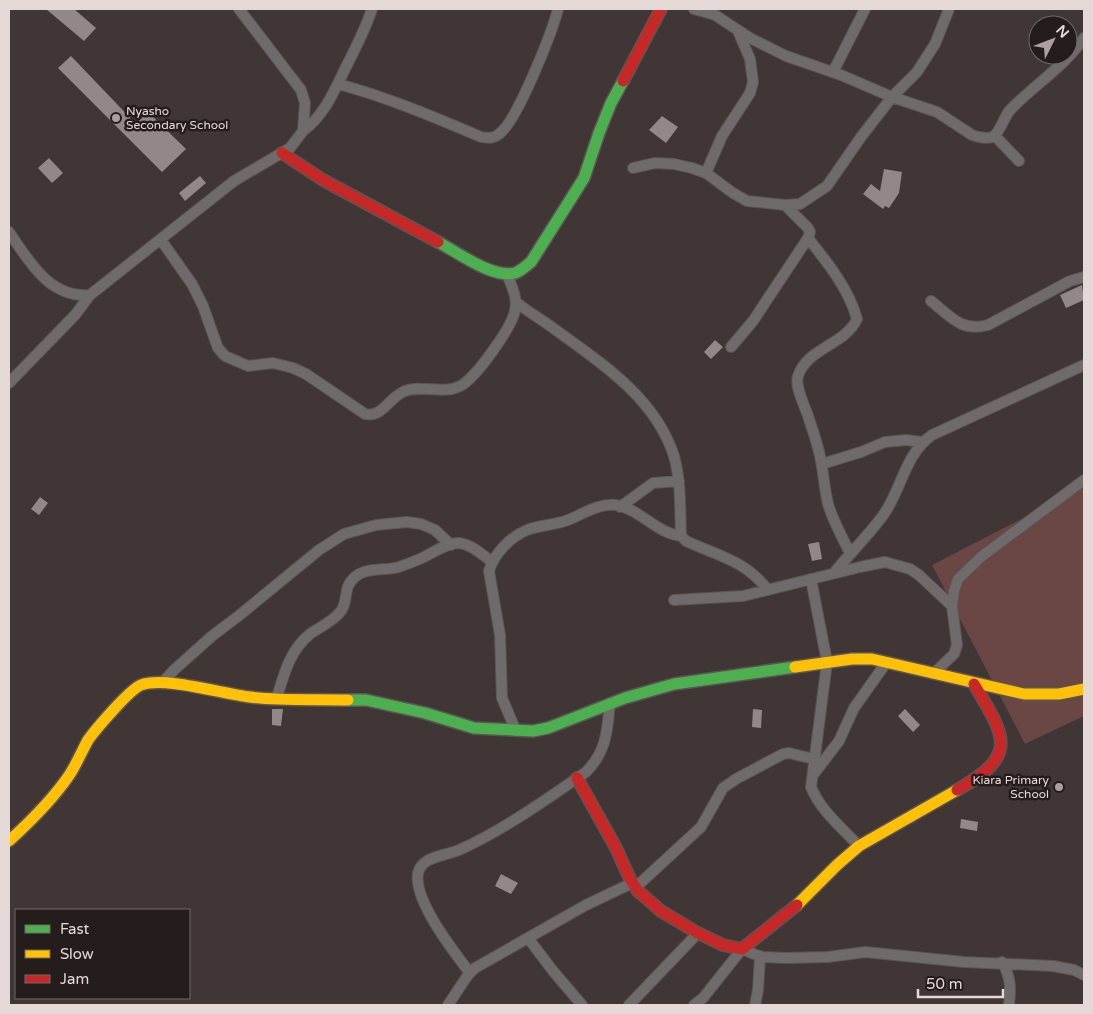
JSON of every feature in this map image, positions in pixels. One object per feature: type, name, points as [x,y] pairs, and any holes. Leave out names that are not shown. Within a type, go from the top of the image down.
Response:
[{"type":"street","points":[[239,9],[301,90],[305,103],[303,131]]},
{"type":"street","points":[[9,383],[75,315],[90,295],[234,181],[290,148],[303,131],[324,110],[365,31],[372,9]]},
{"type":"street","points":[[338,84],[362,90],[481,137],[492,138],[500,134],[507,126],[517,108],[544,49],[558,9]]},
{"type":"street","points":[[282,153],[324,180],[394,220],[490,270],[507,274],[520,272],[532,262],[584,178],[599,133],[612,103],[661,9]]},
{"type":"street","points":[[694,9],[715,15],[750,38],[786,56],[936,112],[972,135],[978,137],[996,136],[1019,161]]},
{"type":"street","points":[[833,72],[865,9]]},
{"type":"street","points":[[633,168],[655,164],[674,164],[706,173],[747,202],[785,206],[800,204],[828,186],[861,137],[892,97],[911,79],[935,44],[948,9]]},
{"type":"street","points":[[706,173],[722,136],[750,93],[753,82],[750,59],[736,28]]},
{"type":"street","points":[[993,137],[1006,115],[1027,92],[1046,80],[1084,38]]},
{"type":"street","points":[[731,347],[753,321],[808,238],[810,232],[808,228],[785,206]]},
{"type":"street","points":[[9,232],[29,262],[51,284],[78,296],[90,295]]},
{"type":"street","points":[[808,238],[842,285],[857,319],[850,331],[830,346],[818,352],[797,376],[797,384],[822,464],[828,504],[850,552]]},
{"type":"street","points":[[161,240],[192,284],[204,306],[218,348],[225,356],[248,366],[273,363],[293,368],[306,374],[365,414],[372,416],[402,392],[452,389],[465,384],[512,320],[516,302],[507,274]]},
{"type":"street","points":[[931,301],[955,320],[967,327],[977,328],[988,325],[1070,281],[1084,277]]},
{"type":"street","points":[[516,302],[593,357],[632,390],[648,408],[663,430],[674,456],[679,481],[681,536]]},
{"type":"street","points":[[834,573],[884,513],[912,456],[922,442],[932,435],[1084,365]]},
{"type":"street","points":[[822,464],[861,452],[885,442],[906,440],[922,442]]},
{"type":"street","points":[[933,674],[954,654],[957,645],[952,606],[954,591],[958,580],[964,572],[981,557],[1084,480]]},
{"type":"street","points":[[620,507],[653,483],[679,481]]},
{"type":"street","points":[[516,731],[502,698],[500,635],[489,571],[492,562],[503,548],[519,534],[528,529],[567,520],[604,505],[620,507],[664,532],[681,536],[692,544],[738,563],[758,578],[768,590]]},
{"type":"street","points":[[162,684],[174,670],[212,636],[319,550],[344,534],[367,527],[406,522],[421,524],[435,530],[451,545]]},
{"type":"street","points":[[277,697],[287,666],[294,652],[308,636],[342,610],[349,582],[357,575],[372,570],[397,567],[459,543],[469,546],[492,562]]},
{"type":"street","points":[[674,600],[743,596],[860,567],[890,563],[919,574],[952,606]]},
{"type":"street","points":[[811,579],[827,662],[811,787],[814,796],[859,846]]},
{"type":"street","points":[[9,841],[31,821],[56,792],[70,774],[89,739],[121,702],[141,685],[154,683],[204,688],[250,697],[366,700],[425,713],[474,728],[516,731],[533,731],[548,728],[610,703],[674,684],[753,672],[790,669],[827,662],[872,659],[1024,694],[1059,694],[1084,689]]},
{"type":"street","points":[[812,776],[839,741],[854,708],[886,662]]},
{"type":"street","points":[[694,1005],[703,998],[742,949],[801,902],[837,865],[859,846],[980,777],[995,760],[1001,752],[1003,743],[974,684]]},
{"type":"street","points":[[470,973],[445,939],[430,914],[420,889],[418,875],[420,866],[429,860],[457,851],[473,843],[539,803],[592,766],[601,752],[606,739],[610,703]]},
{"type":"street","points":[[448,1005],[475,968],[586,904],[634,885],[701,826],[720,793],[729,783],[783,754],[789,753],[814,759]]},
{"type":"street","points":[[577,778],[611,838],[634,885],[672,919],[722,946],[742,949],[760,956],[809,958],[865,952],[964,962],[1002,962],[1053,966],[1084,974]]},
{"type":"street","points":[[629,1005],[698,933]]},
{"type":"street","points":[[528,938],[582,1005]]},
{"type":"street","points":[[755,1005],[760,956]]},
{"type":"street","points":[[1002,962],[1009,973],[1009,1005]]},
{"type":"shaded area","points":[[1084,487],[1084,716],[1025,744],[932,565]]},
{"type":"building","points":[[46,9],[74,9],[96,28],[84,41]]},
{"type":"building","points":[[71,56],[136,124],[148,112],[186,149],[162,172],[58,68]]},
{"type":"building","points":[[662,116],[678,127],[666,143],[649,130]]},
{"type":"building","points":[[49,158],[63,173],[52,183],[38,168]]},
{"type":"building","points":[[884,169],[902,172],[899,193],[889,208],[885,206],[883,209],[863,194],[871,184],[880,191]]},
{"type":"building","points":[[200,176],[206,183],[185,201],[179,193]]},
{"type":"building","points":[[1082,285],[1084,300],[1066,308],[1060,295]]},
{"type":"building","points":[[715,340],[723,347],[711,359],[704,352]]},
{"type":"building","points":[[40,497],[48,503],[39,515],[31,509]]},
{"type":"building","points":[[819,542],[822,559],[812,561],[808,544]]},
{"type":"building","points":[[272,709],[283,709],[281,726],[272,725]]},
{"type":"building","points":[[753,709],[762,710],[761,728],[752,727]]},
{"type":"building","points":[[905,709],[920,725],[913,732],[898,716]]},
{"type":"building","points":[[961,819],[978,822],[977,831],[960,828]]},
{"type":"building","points":[[501,874],[518,883],[511,894],[495,886]]},
{"type":"traffic: fast","points":[[438,242],[475,264],[496,272],[515,273],[531,262],[584,178],[611,103],[623,81]]},
{"type":"traffic: fast","points":[[348,700],[366,700],[425,713],[474,728],[533,731],[548,728],[625,698],[674,684],[795,667]]},
{"type":"traffic: slow","points":[[795,667],[852,659],[872,659],[1024,694],[1059,694],[1084,689]]},
{"type":"traffic: slow","points":[[9,841],[57,792],[73,770],[88,740],[98,727],[121,702],[141,685],[151,683],[178,684],[262,698],[348,700]]},
{"type":"traffic: slow","points":[[797,905],[859,846],[957,790]]},
{"type":"traffic: jam","points":[[623,81],[661,9]]},
{"type":"traffic: jam","points":[[282,153],[323,180],[438,242]]},
{"type":"traffic: jam","points":[[957,790],[977,778],[990,766],[998,755],[1001,744],[994,718],[974,684]]},
{"type":"traffic: jam","points":[[577,778],[638,891],[661,911],[696,932],[723,945],[742,949],[797,905]]},
{"type":"place","name":"Nyasho Secondary School","points":[[116,118]]},
{"type":"place","name":"Kiara Primary School","points":[[1059,787]]}]
